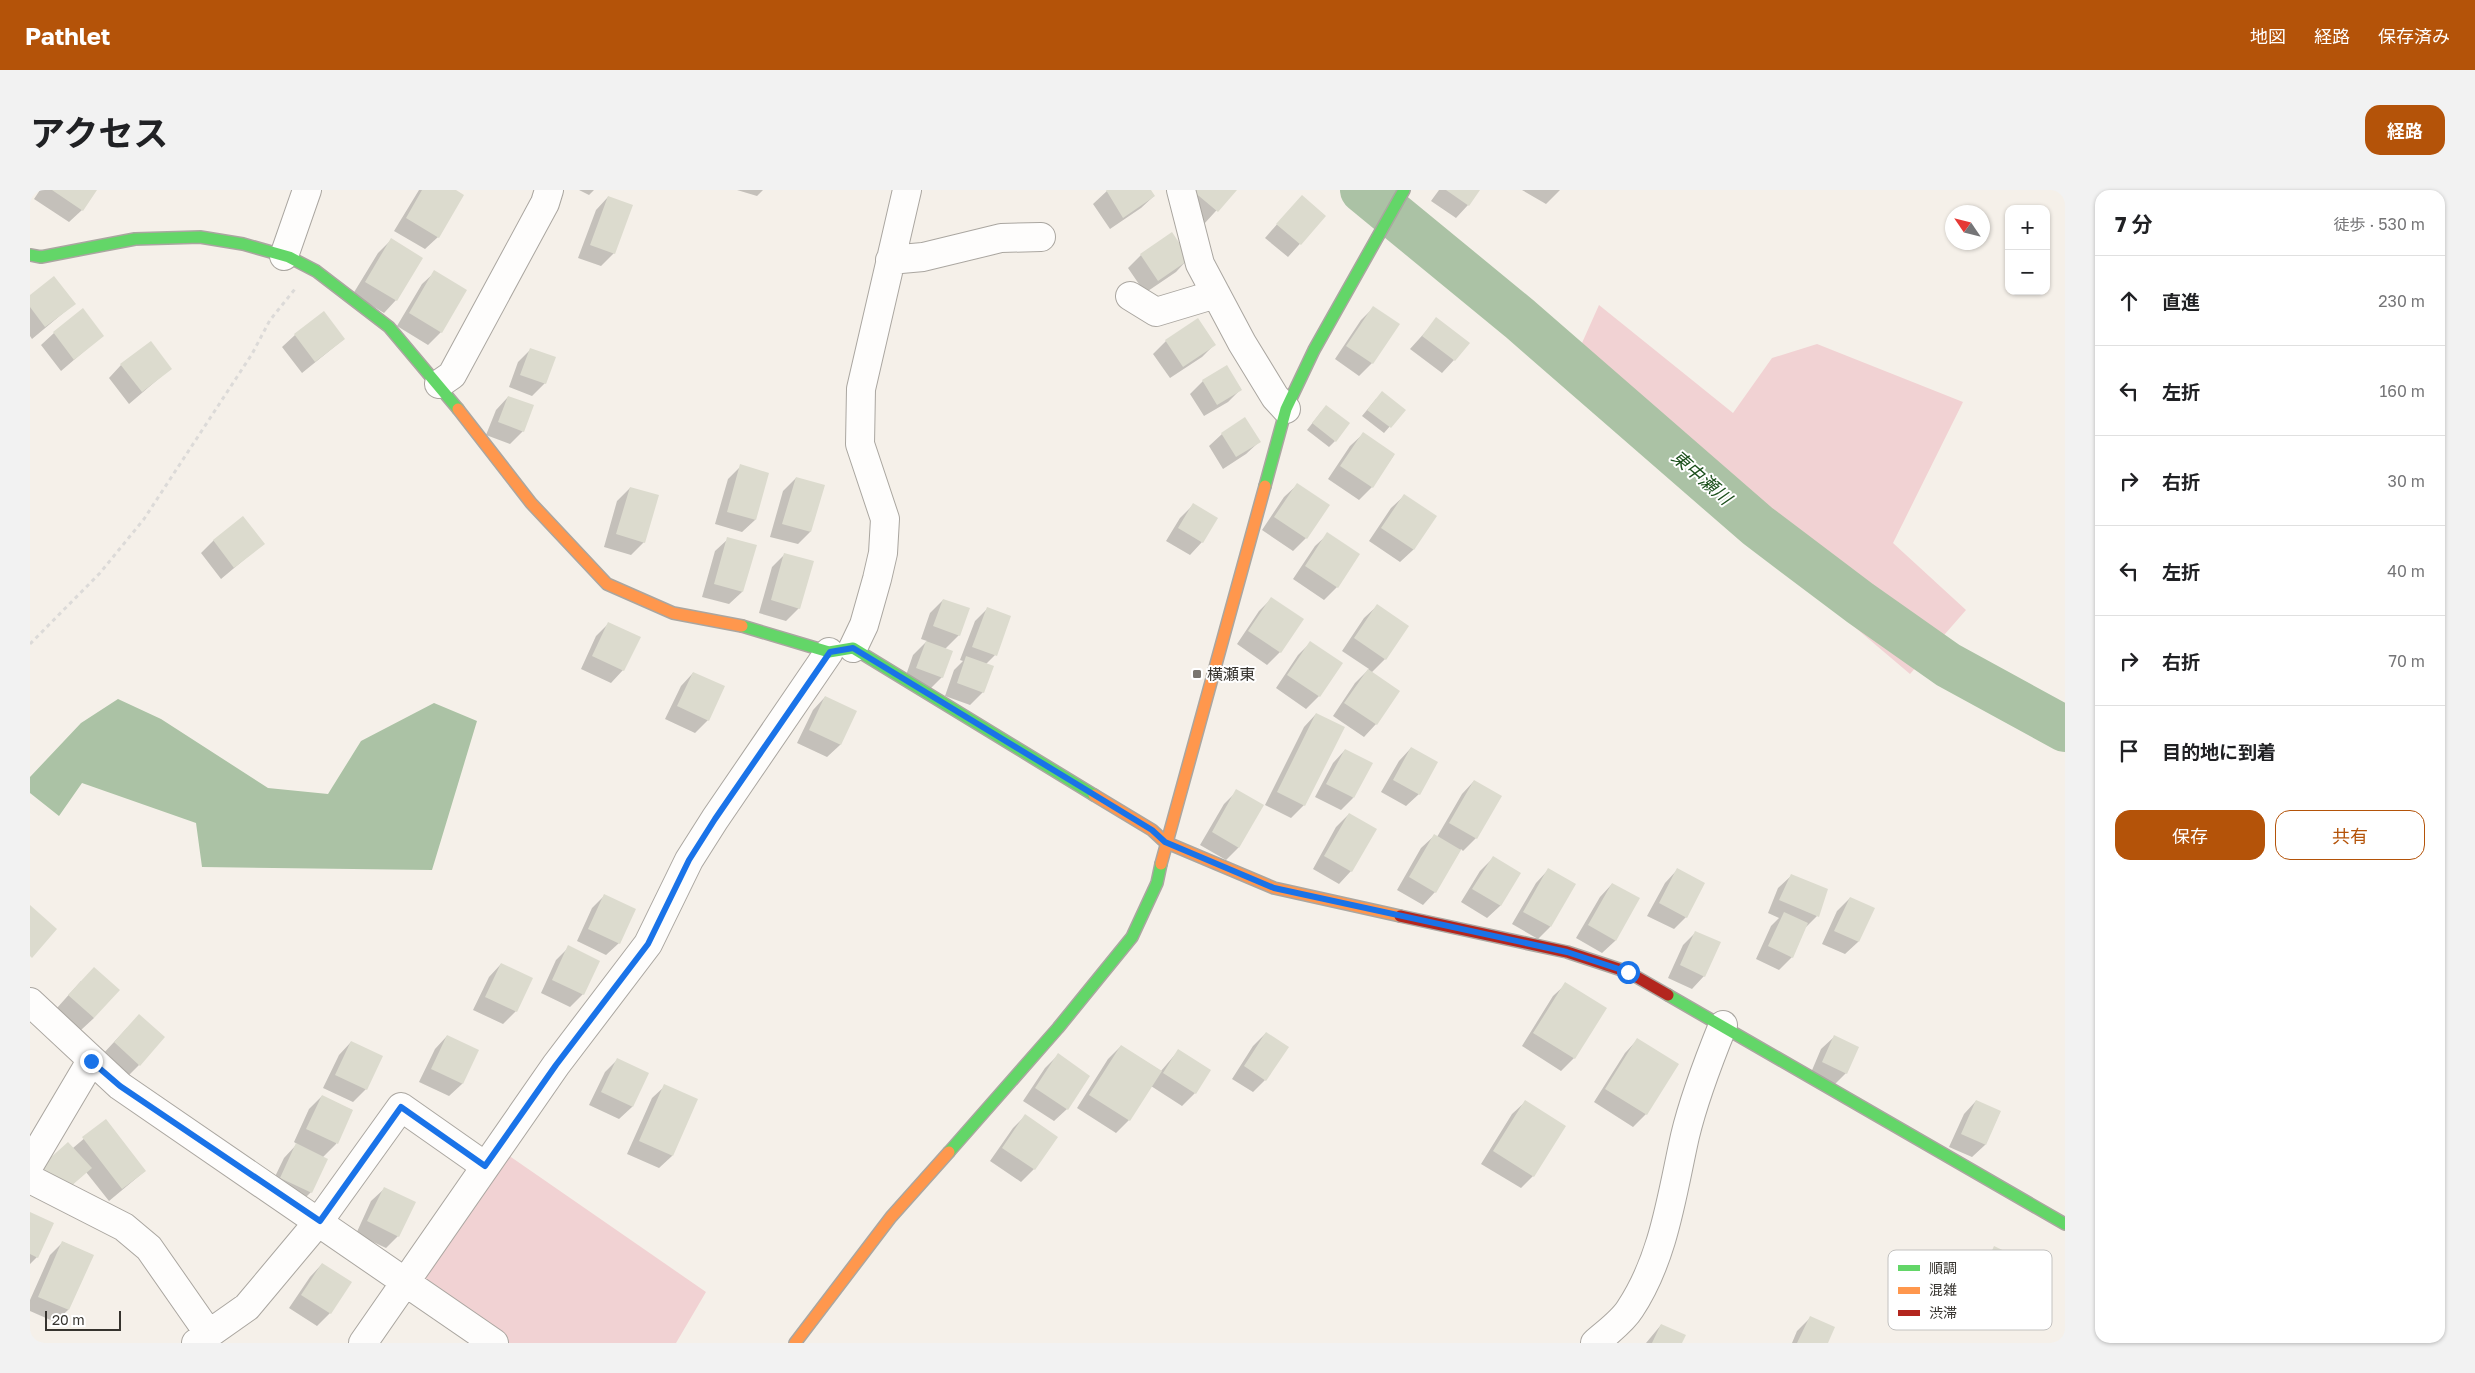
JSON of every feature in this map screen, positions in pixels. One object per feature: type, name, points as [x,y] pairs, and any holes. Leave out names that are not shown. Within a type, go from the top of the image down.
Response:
[{"type":"street","points":[[284,256],[307,190]]},
{"type":"street","points":[[439,384],[452,374],[545,203],[549,190]]},
{"type":"street","points":[[363,1343],[556,1065],[648,944],[699,843],[841,650],[864,625],[883,553],[885,519],[860,444],[861,389],[907,190]]},
{"type":"street","points":[[1181,190],[1200,264],[1242,343],[1275,397],[1286,409]]},
{"type":"street","points":[[795,1343],[891,1217],[1058,1028],[1132,937],[1157,883],[1165,842],[1286,409],[1314,350],[1404,190]]},
{"type":"street","points":[[890,260],[923,257],[1001,238],[1041,236]]},
{"type":"street","points":[[30,255],[42,256],[135,239],[200,238],[243,244],[284,256],[311,269],[389,326],[439,384],[531,503],[607,584],[673,613],[743,626],[841,650],[1152,830],[1165,842],[1274,888],[1576,955],[1628,972],[1689,1008],[1723,1025],[2065,1224]]},
{"type":"street","points":[[1130,296],[1156,312],[1216,294]]},
{"type":"street","points":[[30,1002],[91,1061],[120,1086],[320,1221],[494,1343]]},
{"type":"street","points":[[1595,1343],[1630,1310],[1648,1275],[1670,1210],[1686,1135],[1702,1075],[1723,1025]]},
{"type":"street","points":[[30,1164],[91,1061]]},
{"type":"street","points":[[30,1179],[124,1227],[149,1248],[202,1338],[247,1307],[320,1221],[401,1107],[485,1166]]},
{"type":"path","points":[[30,644],[100,573],[144,519],[252,354],[270,320],[311,269]]},
{"type":"shaded area","points":[[1599,305],[1733,413],[1772,358],[1817,344],[1963,402],[1893,543],[1966,610],[1910,674],[1565,381]]},
{"type":"shaded area","points":[[118,699],[161,719],[268,788],[328,794],[361,741],[434,703],[477,721],[432,870],[202,867],[196,823],[82,783],[59,816],[30,793],[30,777],[81,723]]},
{"type":"shaded area","points":[[505,1153],[706,1292],[676,1343],[506,1343],[427,1287],[424,1272]]},
{"type":"building","points":[[52,190],[97,190],[83,211]]},
{"type":"building","points":[[422,190],[456,190],[464,195],[439,238],[406,218]]},
{"type":"building","points":[[1106,190],[1151,190],[1155,196],[1123,218]]},
{"type":"building","points":[[1194,190],[1237,190],[1218,212]]},
{"type":"building","points":[[1446,190],[1480,190],[1469,206]]},
{"type":"building","points":[[1302,195],[1326,216],[1301,245],[1276,224]]},
{"type":"building","points":[[608,196],[633,205],[615,254],[590,245]]},
{"type":"building","points":[[1172,232],[1190,259],[1158,281],[1140,254]]},
{"type":"building","points":[[391,238],[423,258],[397,301],[365,282]]},
{"type":"building","points":[[434,270],[467,290],[442,333],[409,313]]},
{"type":"building","points":[[54,276],[76,304],[45,327],[30,307],[30,295]]},
{"type":"building","points":[[1373,306],[1400,324],[1373,364],[1346,346]]},
{"type":"building","points":[[83,308],[104,336],[74,360],[53,332]]},
{"type":"building","points":[[324,311],[345,339],[315,362],[294,334]]},
{"type":"building","points":[[1436,317],[1470,343],[1455,361],[1422,336]]},
{"type":"building","points":[[1198,318],[1216,345],[1183,367],[1165,340]]},
{"type":"building","points":[[151,341],[172,369],[142,392],[120,364]]},
{"type":"building","points":[[530,348],[556,357],[546,384],[520,375]]},
{"type":"building","points":[[1227,365],[1242,390],[1217,405],[1202,380]]},
{"type":"building","points":[[1382,391],[1406,410],[1391,428],[1367,410]]},
{"type":"building","points":[[508,396],[534,405],[524,432],[498,422]]},
{"type":"building","points":[[1326,405],[1350,423],[1336,442],[1312,423]]},
{"type":"building","points":[[1245,417],[1261,442],[1236,457],[1221,433]]},
{"type":"building","points":[[1363,432],[1395,454],[1373,488],[1340,466]]},
{"type":"building","points":[[740,464],[769,473],[756,520],[727,512]]},
{"type":"building","points":[[796,477],[825,485],[811,532],[782,524]]},
{"type":"building","points":[[1297,483],[1330,505],[1307,539],[1274,517]]},
{"type":"building","points":[[630,487],[659,495],[645,543],[616,534]]},
{"type":"building","points":[[1404,494],[1437,516],[1414,550],[1381,528]]},
{"type":"building","points":[[1193,503],[1218,518],[1203,543],[1178,528]]},
{"type":"building","points":[[243,516],[265,544],[234,568],[213,540]]},
{"type":"building","points":[[1327,532],[1360,554],[1338,588],[1305,566]]},
{"type":"building","points":[[727,537],[757,545],[743,592],[714,584]]},
{"type":"building","points":[[784,553],[814,561],[800,609],[771,600]]},
{"type":"building","points":[[1271,597],[1304,619],[1281,653],[1248,631]]},
{"type":"building","points":[[943,599],[970,608],[960,636],[933,626]]},
{"type":"building","points":[[1377,604],[1409,626],[1386,660],[1354,638]]},
{"type":"building","points":[[987,607],[1011,616],[997,656],[972,647]]},
{"type":"building","points":[[608,622],[641,637],[624,671],[592,656]]},
{"type":"building","points":[[926,641],[953,651],[943,678],[916,668]]},
{"type":"building","points":[[1310,641],[1343,663],[1320,697],[1287,675]]},
{"type":"building","points":[[966,656],[994,666],[984,693],[957,683]]},
{"type":"building","points":[[1368,669],[1400,691],[1377,725],[1344,703]]},
{"type":"building","points":[[693,672],[725,686],[709,721],[677,706]]},
{"type":"building","points":[[825,696],[857,711],[841,745],[809,730]]},
{"type":"building","points":[[1316,713],[1345,727],[1305,806],[1277,792]]},
{"type":"building","points":[[1411,747],[1438,762],[1420,795],[1393,780]]},
{"type":"building","points":[[1345,749],[1373,763],[1354,798],[1326,784]]},
{"type":"building","points":[[1474,780],[1502,796],[1477,839],[1449,823]]},
{"type":"building","points":[[1236,789],[1264,805],[1239,848],[1212,832]]},
{"type":"building","points":[[1349,813],[1377,829],[1352,872],[1324,856]]},
{"type":"building","points":[[1434,834],[1461,850],[1436,893],[1409,877]]},
{"type":"building","points":[[1493,856],[1521,873],[1501,906],[1472,889]]},
{"type":"building","points":[[1548,868],[1576,884],[1551,927],[1523,912]]},
{"type":"building","points":[[1677,868],[1705,883],[1687,918],[1659,903]]},
{"type":"building","points":[[1791,874],[1828,889],[1819,917],[1779,900]]},
{"type":"building","points":[[1612,883],[1640,898],[1616,941],[1588,925]]},
{"type":"building","points":[[604,894],[636,909],[620,944],[588,929]]},
{"type":"building","points":[[1850,897],[1875,908],[1859,942],[1834,931]]},
{"type":"building","points":[[30,905],[57,929],[32,958],[30,956]]},
{"type":"building","points":[[1784,912],[1808,923],[1793,958],[1768,946]]},
{"type":"building","points":[[1695,931],[1721,942],[1705,977],[1680,965]]},
{"type":"building","points":[[568,945],[600,961],[584,995],[552,980]]},
{"type":"building","points":[[501,963],[533,978],[517,1012],[485,997]]},
{"type":"building","points":[[94,967],[120,990],[94,1018],[68,995]]},
{"type":"building","points":[[1565,982],[1607,1008],[1575,1059],[1533,1033]]},
{"type":"building","points":[[139,1014],[165,1037],[140,1066],[114,1042]]},
{"type":"building","points":[[1266,1032],[1289,1047],[1266,1081],[1244,1066]]},
{"type":"building","points":[[447,1035],[479,1050],[463,1084],[431,1069]]},
{"type":"building","points":[[1834,1035],[1859,1047],[1847,1074],[1822,1062]]},
{"type":"building","points":[[1637,1038],[1679,1064],[1647,1115],[1605,1089]]},
{"type":"building","points":[[351,1041],[383,1056],[367,1090],[335,1075]]},
{"type":"building","points":[[1121,1045],[1162,1071],[1130,1121],[1089,1095]]},
{"type":"building","points":[[1178,1049],[1211,1070],[1196,1094],[1163,1073]]},
{"type":"building","points":[[1058,1053],[1090,1076],[1068,1110],[1035,1088]]},
{"type":"building","points":[[617,1058],[649,1073],[633,1107],[601,1092]]},
{"type":"building","points":[[664,1084],[698,1099],[673,1156],[639,1141]]},
{"type":"building","points":[[322,1095],[353,1110],[338,1144],[306,1129]]},
{"type":"building","points":[[1525,1100],[1566,1126],[1534,1177],[1493,1151]]},
{"type":"building","points":[[1976,1100],[2001,1111],[1986,1145],[1961,1134]]},
{"type":"building","points":[[1025,1114],[1058,1137],[1035,1170],[1002,1148]]},
{"type":"building","points":[[106,1119],[146,1171],[122,1189],[82,1137]]},
{"type":"building","points":[[68,1142],[92,1168],[63,1193],[40,1167]]},
{"type":"building","points":[[296,1143],[328,1159],[312,1193],[280,1178]]},
{"type":"building","points":[[384,1187],[416,1202],[399,1237],[367,1221]]},
{"type":"building","points":[[30,1212],[54,1223],[38,1258],[30,1254]]},
{"type":"building","points":[[62,1241],[94,1255],[69,1310],[38,1297]]},
{"type":"building","points":[[1994,1246],[2002,1250],[1992,1250]]},
{"type":"building","points":[[322,1263],[352,1282],[331,1314],[301,1295]]},
{"type":"building","points":[[1810,1316],[1835,1327],[1828,1343],[1797,1343]]},
{"type":"building","points":[[1661,1324],[1686,1335],[1682,1343],[1652,1343]]},
{"type":"waterway","name":"東中瀬川","points":[[1363,190],[1520,319],[1758,526],[1860,603],[1948,665],[2065,729]]},
{"type":"traffic: fast","points":[[1265,486],[1286,409],[1314,350],[1404,190]]},
{"type":"traffic: fast","points":[[30,255],[41,257],[135,239],[200,237],[243,244],[289,257],[316,271],[389,327],[458,409]]},
{"type":"traffic: fast","points":[[742,626],[829,652],[853,648],[1094,795]]},
{"type":"traffic: fast","points":[[949,1152],[1058,1028],[1132,937],[1157,883],[1161,864]]},
{"type":"traffic: fast","points":[[1668,995],[2065,1224]]},
{"type":"traffic: slow","points":[[458,409],[531,503],[607,584],[673,613],[742,626]]},
{"type":"traffic: slow","points":[[1161,864],[1265,486]]},
{"type":"traffic: slow","points":[[1094,795],[1152,830],[1165,842],[1274,888],[1400,916]]},
{"type":"traffic: slow","points":[[795,1343],[891,1217],[949,1152]]},
{"type":"traffic: jam","points":[[1400,916],[1567,952],[1628,972],[1668,995]]},
{"type":"place","name":"横瀬東","points":[[1197,674]]},
{"type":"route","points":[[91,1061],[120,1086],[320,1221],[401,1107],[485,1166],[556,1065],[648,944],[689,860],[830,652],[853,648],[1152,830],[1165,842],[1274,888],[1567,952],[1628,972]]}]
